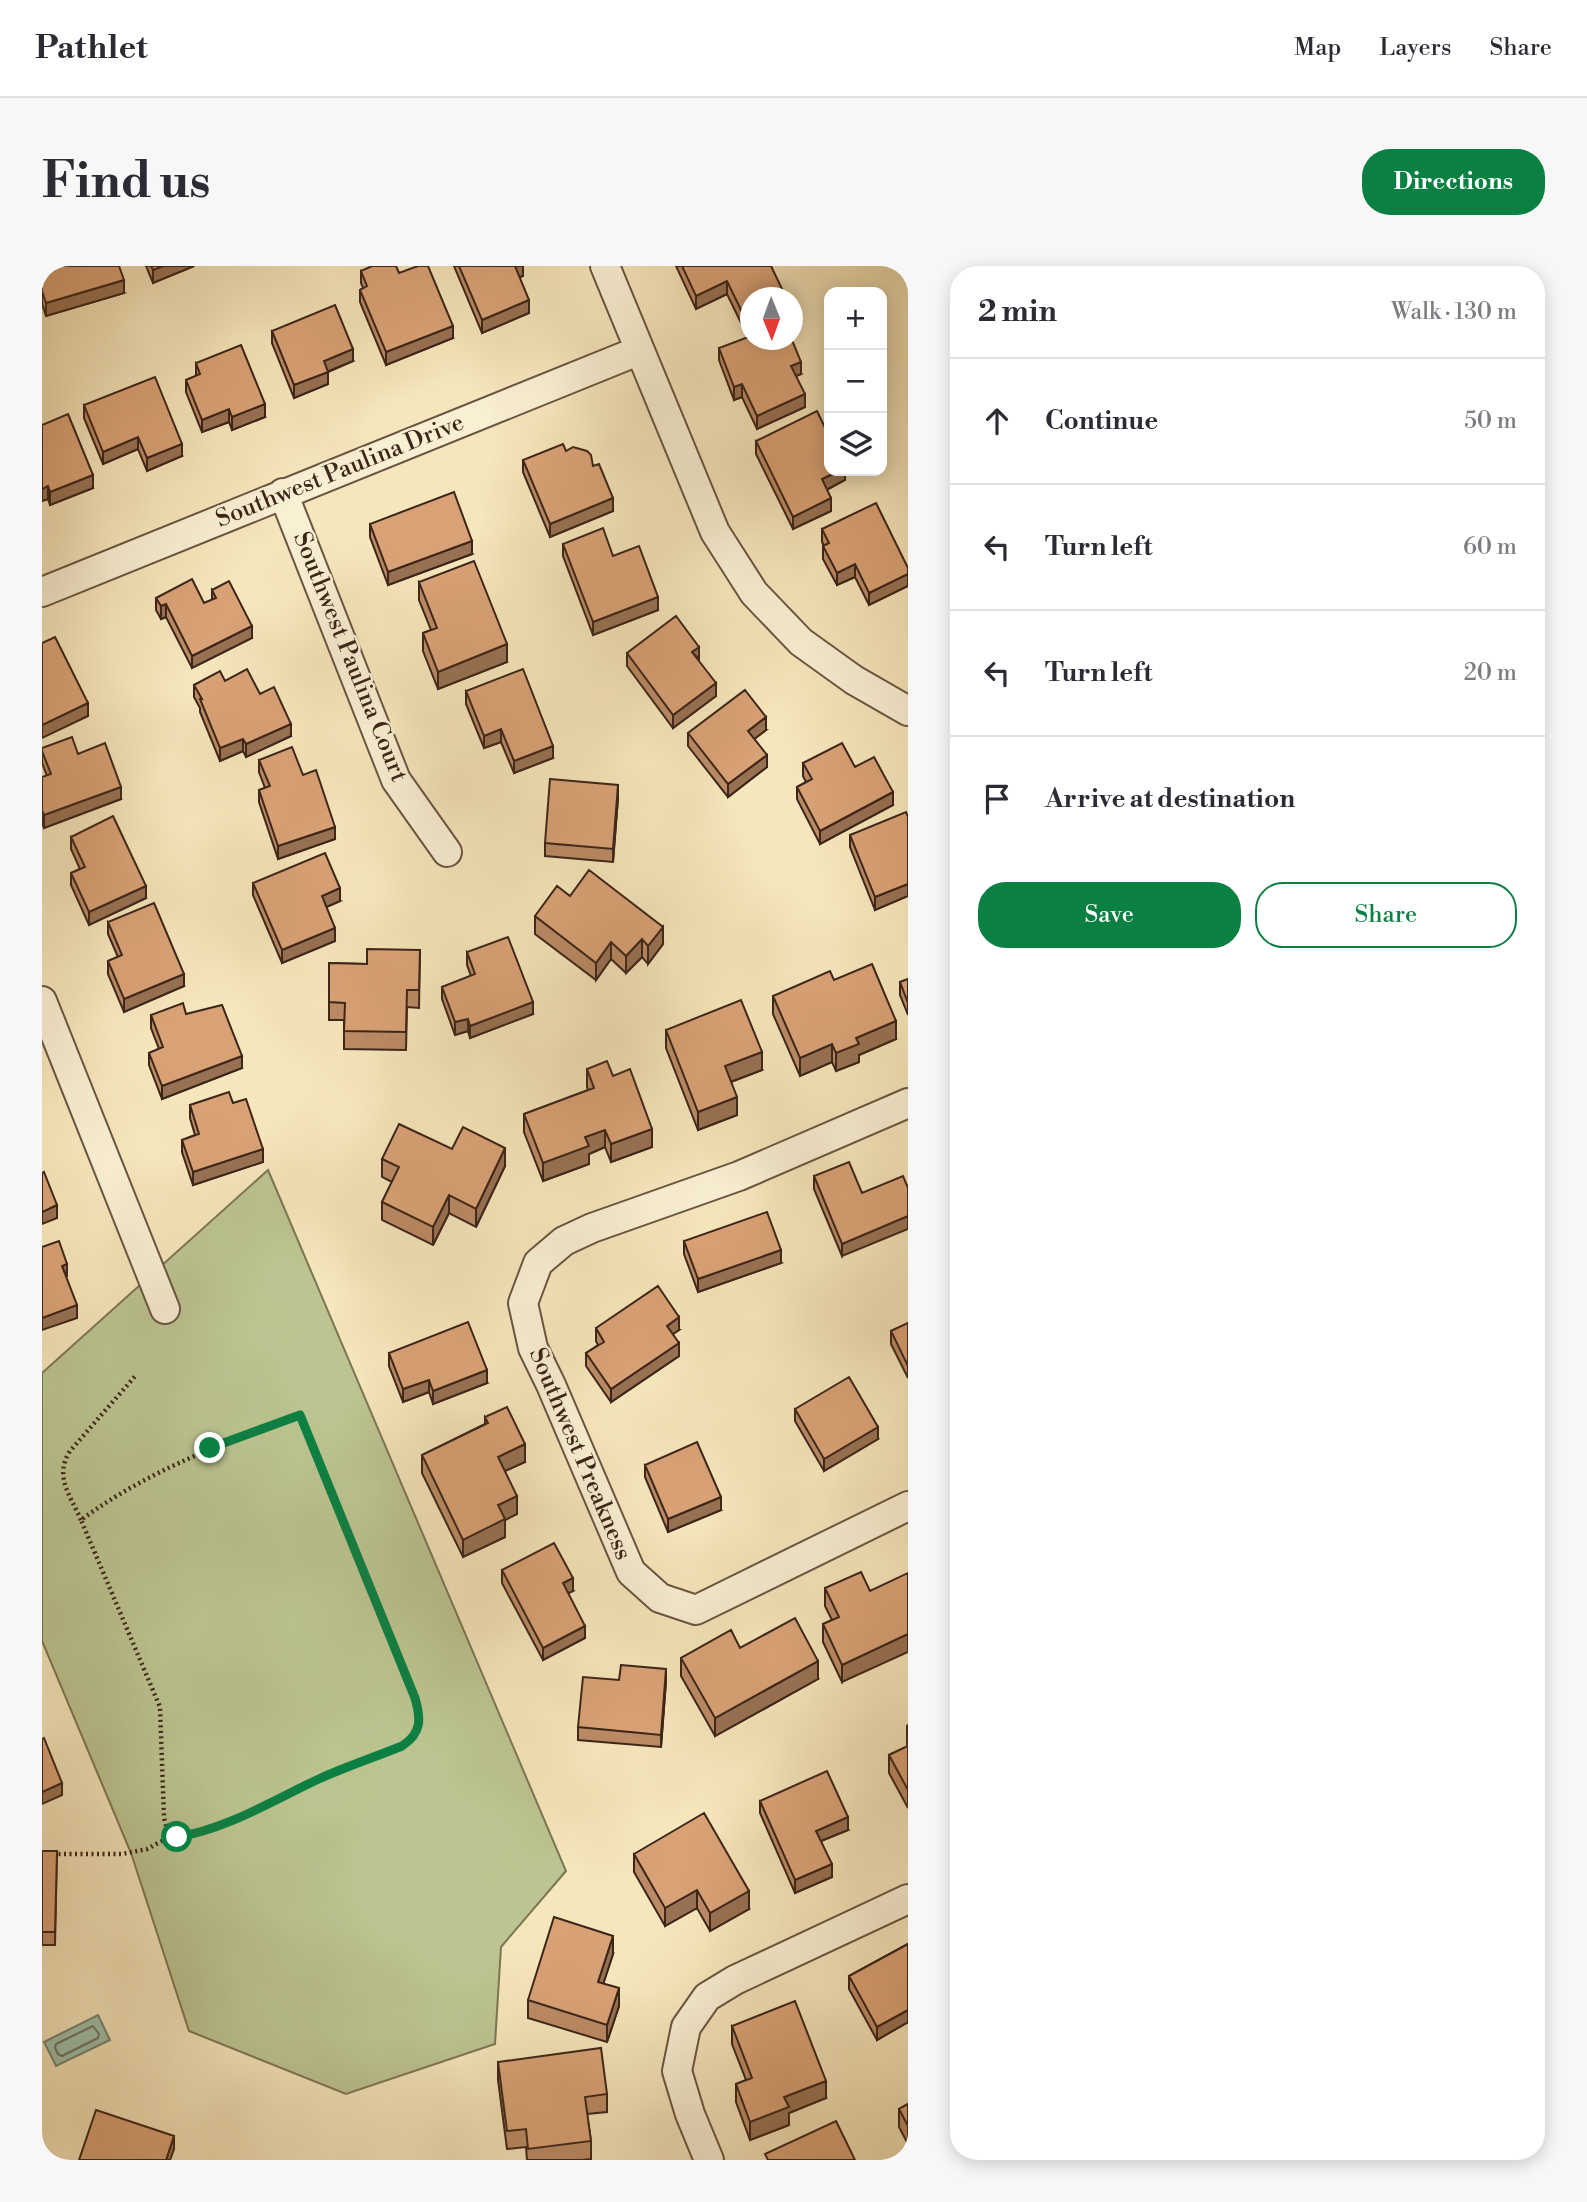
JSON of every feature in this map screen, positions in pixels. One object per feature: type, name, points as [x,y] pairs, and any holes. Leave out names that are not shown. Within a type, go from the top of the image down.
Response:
[{"type":"street","points":[[605,266],[715,532],[754,593],[801,642],[854,680],[908,711]]},
{"type":"street","name":"Southwest Paulina Drive","points":[[42,592],[638,351]]},
{"type":"street","name":"Southwest Paulina Court","points":[[283,493],[396,780],[447,852]]},
{"type":"street","points":[[42,1001],[165,1309]]},
{"type":"street","name":"Southwest Preakness","points":[[908,1103],[739,1176],[592,1228],[564,1241],[538,1263],[523,1303],[533,1348],[631,1572],[660,1598],[696,1610],[908,1506]]},
{"type":"street","points":[[709,2160],[690,2114],[677,2071],[686,2028],[707,1997],[736,1980],[908,1899]]},
{"type":"path","points":[[137,1374],[70,1451],[62,1462],[62,1477],[160,1707],[164,1818],[171,1836]]},
{"type":"path","points":[[42,1854],[122,1854],[146,1849],[171,1836],[190,1835],[253,1812],[322,1778],[402,1746],[411,1740],[419,1729],[421,1718],[300,1415],[210,1448],[113,1497],[81,1520]]},
{"type":"shaded area","points":[[268,1170],[566,1871],[501,1947],[495,2044],[346,2094],[189,2031],[131,1853],[42,1641],[42,1373]]},
{"type":"water","points":[[98,2015],[110,2040],[56,2066],[44,2042]]},
{"type":"building","points":[[42,266],[119,266],[124,280],[46,303],[42,291]]},
{"type":"building","points":[[372,266],[396,266],[399,273],[418,266],[428,266],[453,326],[386,352],[360,290],[367,286],[361,271]]},
{"type":"building","points":[[459,266],[515,266],[529,300],[482,320]]},
{"type":"building","points":[[682,266],[771,266],[781,287],[740,287],[740,308],[727,281],[696,296]]},
{"type":"building","points":[[335,305],[353,349],[324,361],[328,372],[294,385],[272,331]]},
{"type":"building","points":[[740,340],[740,350],[796,350],[801,362],[791,366],[805,394],[757,416],[742,384],[734,387],[719,348]]},
{"type":"building","points":[[241,345],[265,404],[232,417],[229,409],[202,420],[186,380],[200,374],[196,363]]},
{"type":"building","points":[[155,377],[182,444],[147,458],[138,437],[103,452],[84,405]]},
{"type":"building","points":[[817,411],[824,426],[824,476],[828,476],[822,479],[831,498],[793,517],[756,441]]},
{"type":"building","points":[[68,414],[93,475],[50,492],[48,486],[42,489],[42,425]]},
{"type":"building","points":[[563,444],[566,451],[573,447],[591,455],[593,466],[599,464],[613,498],[550,524],[523,460]]},
{"type":"building","points":[[454,492],[472,541],[388,572],[370,524]]},
{"type":"building","points":[[876,503],[908,568],[908,574],[869,593],[855,564],[837,573],[823,546],[829,543],[822,529]]},
{"type":"building","points":[[603,528],[613,556],[639,546],[658,597],[593,622],[563,544]]},
{"type":"building","points":[[474,561],[507,644],[438,672],[423,633],[437,628],[419,582]]},
{"type":"building","points":[[192,579],[204,603],[216,598],[212,590],[229,581],[252,626],[192,656],[166,604],[161,606],[156,598]]},
{"type":"building","points":[[676,616],[699,647],[692,652],[716,683],[673,715],[627,653]]},
{"type":"building","points":[[55,637],[88,703],[42,725],[42,643]]},
{"type":"building","points":[[247,669],[260,694],[274,687],[291,724],[246,744],[243,739],[220,748],[194,685],[220,671],[225,681]]},
{"type":"building","points":[[523,669],[553,746],[514,761],[501,729],[484,736],[466,691]]},
{"type":"building","points":[[745,690],[766,717],[748,731],[767,755],[728,784],[688,733]]},
{"type":"building","points":[[72,737],[78,754],[105,743],[121,787],[44,815],[42,777],[51,774],[42,748]]},
{"type":"building","points":[[842,743],[855,767],[874,757],[893,792],[820,831],[797,787],[812,779],[803,763]]},
{"type":"building","points":[[292,747],[303,775],[316,770],[335,827],[278,846],[259,790],[270,786],[259,760]]},
{"type":"building","points":[[550,779],[618,785],[613,849],[545,843]]},
{"type":"building","points":[[906,812],[908,884],[875,897],[850,835]]},
{"type":"building","points":[[113,816],[146,886],[89,912],[71,873],[85,867],[71,837]]},
{"type":"building","points":[[325,853],[340,888],[322,896],[335,928],[282,950],[253,883]]},
{"type":"building","points":[[589,870],[663,927],[648,946],[642,939],[626,956],[611,942],[596,963],[535,916],[557,886],[570,896]]},
{"type":"building","points":[[154,903],[184,974],[124,999],[108,961],[122,955],[108,922]]},
{"type":"building","points":[[508,937],[533,1002],[470,1026],[468,1019],[455,1022],[442,987],[475,974],[467,952]]},
{"type":"building","points":[[367,949],[420,950],[419,990],[407,990],[406,1032],[344,1031],[345,1003],[329,1002],[329,963],[367,964]]},
{"type":"building","points":[[872,964],[896,1021],[856,1038],[859,1044],[836,1053],[832,1044],[800,1058],[773,996],[830,971],[834,980]]},
{"type":"building","points":[[908,979],[908,1003],[900,982]]},
{"type":"building","points":[[741,1000],[762,1052],[725,1066],[737,1097],[698,1112],[666,1030]]},
{"type":"building","points":[[183,1003],[186,1014],[222,1005],[242,1056],[162,1086],[149,1053],[163,1047],[151,1015]]},
{"type":"building","points":[[607,1061],[613,1076],[630,1069],[652,1129],[611,1144],[605,1130],[585,1137],[589,1146],[543,1163],[524,1114],[594,1088],[587,1069]]},
{"type":"building","points":[[229,1092],[233,1103],[246,1099],[263,1149],[193,1172],[182,1140],[199,1134],[190,1105]]},
{"type":"building","points":[[399,1124],[452,1149],[463,1127],[505,1148],[476,1209],[449,1195],[433,1227],[382,1202],[399,1167],[382,1159]]},
{"type":"building","points":[[849,1162],[862,1193],[903,1176],[908,1188],[908,1216],[842,1244],[814,1176]]},
{"type":"building","points":[[44,1172],[57,1205],[42,1212],[42,1173]]},
{"type":"building","points":[[767,1212],[781,1250],[698,1279],[684,1241]]},
{"type":"building","points":[[59,1241],[67,1264],[62,1266],[77,1305],[42,1318],[42,1247]]},
{"type":"building","points":[[658,1286],[679,1317],[667,1326],[679,1343],[611,1389],[586,1353],[604,1342],[596,1328]]},
{"type":"building","points":[[468,1322],[487,1370],[433,1391],[429,1380],[403,1389],[389,1353]]},
{"type":"building","points":[[908,1323],[908,1366],[891,1331]]},
{"type":"building","points":[[849,1377],[878,1427],[824,1459],[795,1409]]},
{"type":"building","points":[[507,1407],[525,1444],[498,1457],[517,1496],[498,1505],[505,1519],[463,1540],[422,1455],[488,1423],[485,1417]]},
{"type":"building","points":[[697,1442],[721,1497],[668,1519],[645,1465]]},
{"type":"building","points":[[554,1543],[573,1578],[563,1583],[585,1626],[543,1648],[502,1570]]},
{"type":"building","points":[[861,1572],[870,1591],[908,1573],[908,1634],[842,1665],[823,1624],[839,1617],[825,1588]]},
{"type":"building","points":[[795,1618],[818,1661],[715,1718],[681,1658],[731,1630],[740,1648]]},
{"type":"building","points":[[621,1665],[666,1669],[661,1735],[578,1727],[583,1677],[619,1680]]},
{"type":"building","points":[[44,1738],[62,1783],[42,1792],[42,1739]]},
{"type":"building","points":[[908,1746],[908,1790],[889,1755]]},
{"type":"building","points":[[827,1771],[848,1817],[816,1831],[832,1864],[795,1880],[760,1801]]},
{"type":"building","points":[[704,1813],[749,1891],[710,1913],[697,1890],[665,1908],[634,1854]]},
{"type":"building","points":[[42,1851],[57,1851],[55,1932],[42,1932]]},
{"type":"building","points":[[554,1917],[613,1936],[598,1982],[619,1988],[607,2025],[528,2000]]},
{"type":"building","points":[[908,1944],[908,2010],[877,2027],[849,1976]]},
{"type":"building","points":[[795,2001],[826,2081],[784,2097],[789,2107],[750,2122],[736,2084],[752,2078],[732,2026]]},
{"type":"building","points":[[601,2048],[607,2094],[585,2097],[591,2141],[528,2149],[526,2129],[507,2131],[498,2062]]},
{"type":"building","points":[[908,2104],[908,2126],[899,2109]]},
{"type":"building","points":[[96,2110],[174,2136],[166,2160],[79,2160]]},
{"type":"building","points":[[836,2121],[855,2160],[768,2160],[765,2154]]},
{"type":"route","points":[[177,1837],[190,1835],[253,1812],[322,1778],[402,1746],[411,1740],[419,1729],[421,1718],[300,1415],[210,1448]]}]
